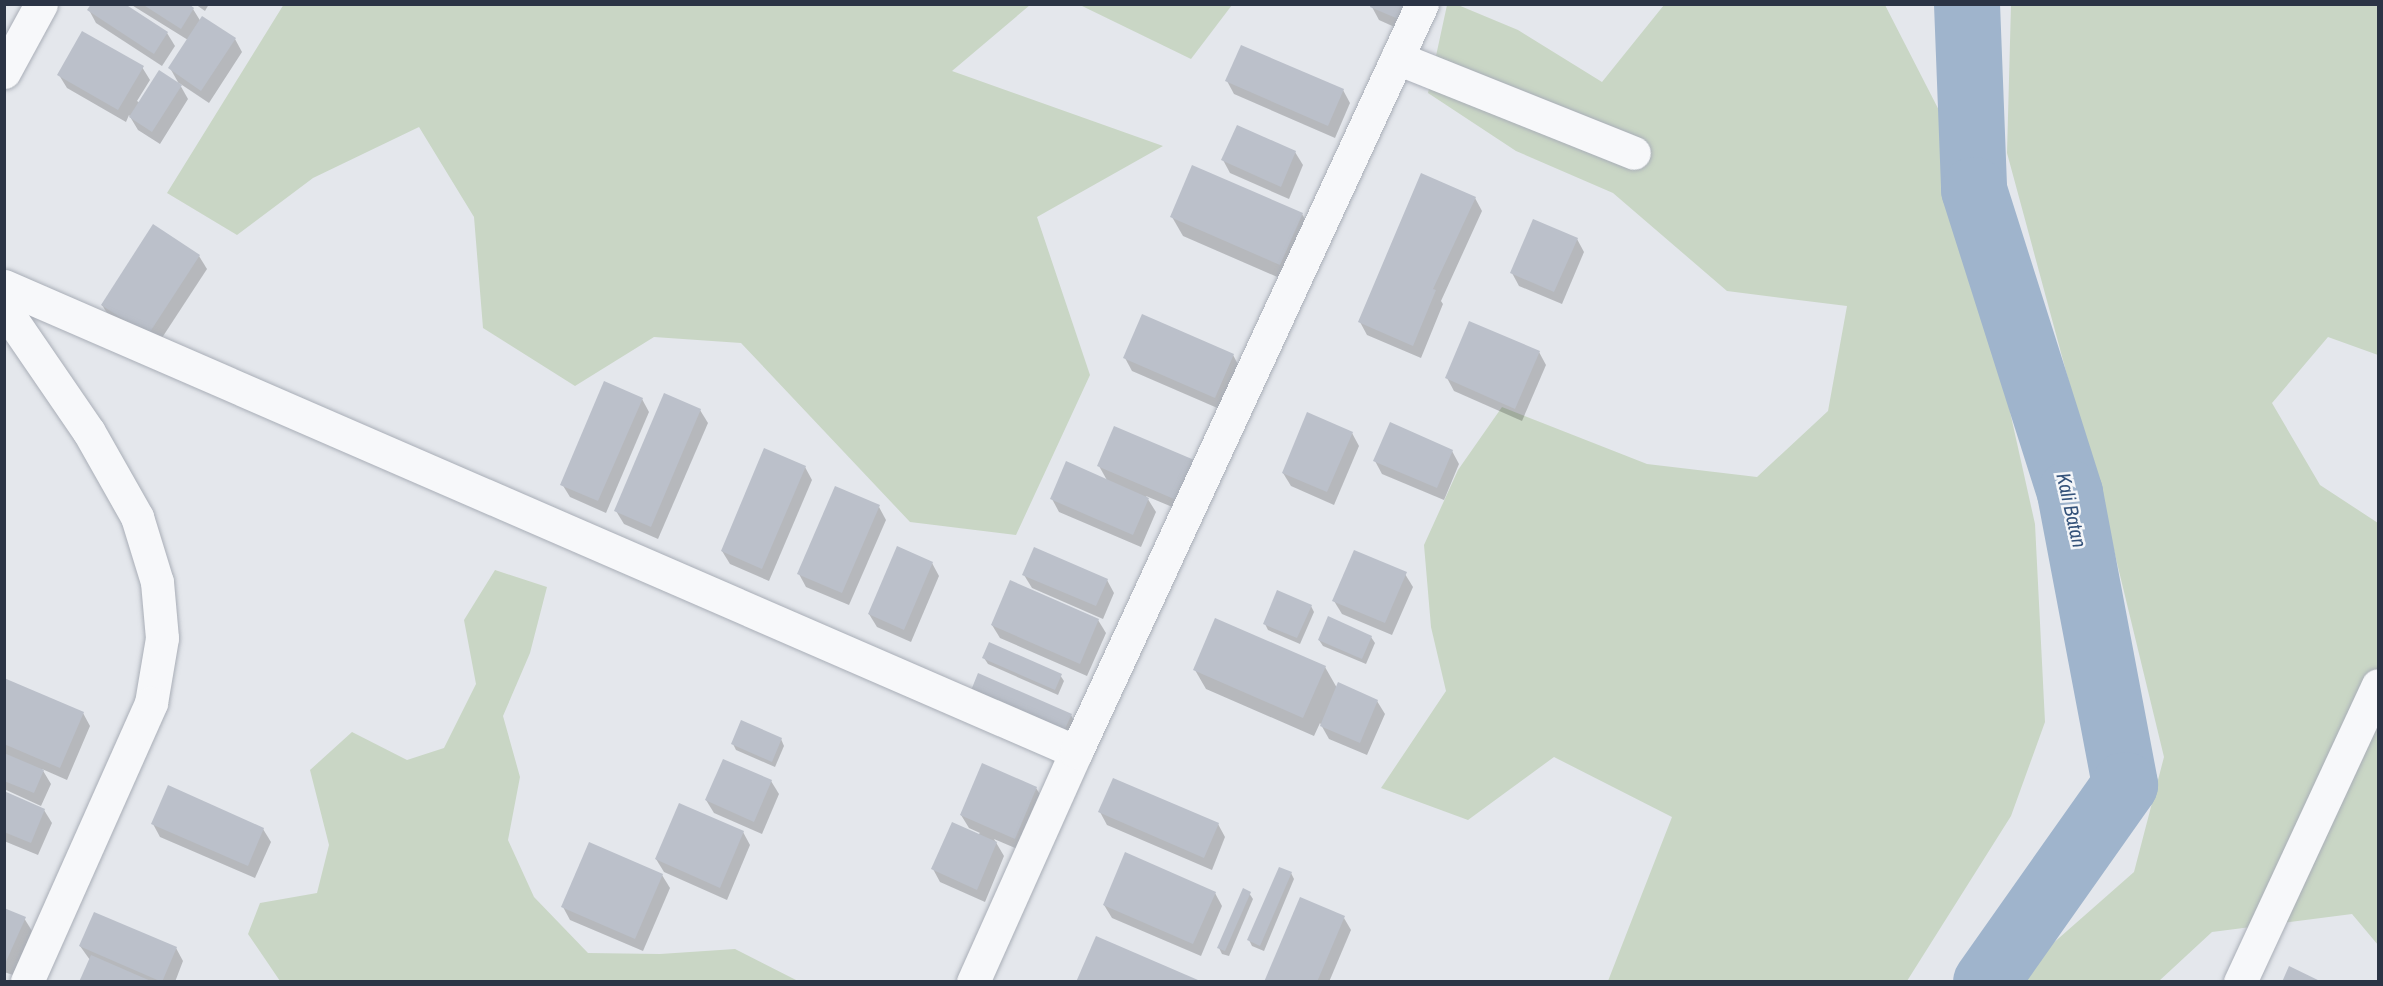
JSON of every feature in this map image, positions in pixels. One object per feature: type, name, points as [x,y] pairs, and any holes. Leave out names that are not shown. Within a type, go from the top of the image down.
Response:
[{"type":"street","points":[[4,72],[40,4]]},
{"type":"street","points":[[973,981],[1076,752],[1422,4]]},
{"type":"street","points":[[1397,58],[1634,153]]},
{"type":"street","points":[[4,286],[1076,752]]},
{"type":"street","points":[[4,308],[89,432],[137,516],[157,582],[162,638],[150,703],[27,981]]},
{"type":"street","points":[[2240,981],[2379,685]]},
{"type":"green space","points":[[284,4],[1030,5],[952,71],[1163,146],[1037,217],[1090,375],[1016,535],[910,522],[741,343],[654,337],[575,386],[483,328],[474,217],[419,127],[313,178],[237,235],[167,193]]},
{"type":"green space","points":[[1080,5],[1232,5],[1191,59]]},
{"type":"green space","points":[[1447,5],[1458,5],[1518,30],[1602,82],[1664,5],[1885,5],[1946,124],[2035,524],[2045,722],[2011,816],[1907,981],[1608,981],[1672,817],[1554,757],[1468,820],[1381,788],[1446,691],[1431,627],[1424,545],[1458,470],[1502,407],[1647,464],[1757,477],[1828,411],[1847,306],[1727,291],[1613,193],[1516,151],[1428,93]]},
{"type":"green space","points":[[2011,5],[2378,5],[2378,355],[2328,337],[2272,403],[2320,485],[2378,523],[2378,945],[2352,914],[2212,932],[2159,981],[2010,981],[2134,872],[2164,757],[2110,534],[2007,153]]},
{"type":"green space","points":[[495,570],[547,587],[530,653],[503,716],[520,777],[508,840],[534,897],[588,953],[660,954],[735,949],[798,981],[280,981],[248,934],[260,903],[317,893],[329,845],[310,770],[352,732],[407,760],[444,748],[476,684],[464,620]]},
{"type":"building","points":[[91,4],[125,4],[168,32],[154,54],[87,10]]},
{"type":"building","points":[[142,4],[189,4],[194,8],[181,29]]},
{"type":"building","points":[[1371,4],[1410,4],[1403,21],[1370,7]]},
{"type":"building","points":[[202,16],[236,38],[201,91],[168,68]]},
{"type":"building","points":[[82,31],[144,66],[118,110],[57,75]]},
{"type":"building","points":[[1241,45],[1344,89],[1328,126],[1225,81]]},
{"type":"building","points":[[159,70],[182,85],[152,132],[129,117]]},
{"type":"building","points":[[1237,125],[1296,151],[1281,187],[1221,160]]},
{"type":"building","points":[[1192,165],[1303,213],[1280,265],[1170,217]]},
{"type":"building","points":[[1421,173],[1476,197],[1433,289],[1436,290],[1413,346],[1358,322]]},
{"type":"building","points":[[1533,219],[1578,238],[1554,292],[1510,273]]},
{"type":"building","points":[[153,224],[200,255],[148,335],[101,305]]},
{"type":"building","points":[[1142,314],[1234,354],[1215,398],[1123,358]]},
{"type":"building","points":[[1469,321],[1540,351],[1515,409],[1445,378]]},
{"type":"building","points":[[604,381],[643,398],[598,501],[560,485]]},
{"type":"building","points":[[664,393],[701,409],[651,527],[614,511]]},
{"type":"building","points":[[1307,412],[1353,432],[1327,492],[1282,473]]},
{"type":"building","points":[[1390,422],[1453,450],[1437,488],[1373,461]]},
{"type":"building","points":[[1114,426],[1199,462],[1181,502],[1097,466]]},
{"type":"building","points":[[764,448],[806,466],[762,569],[721,551]]},
{"type":"building","points":[[1066,461],[1149,498],[1133,535],[1050,499]]},
{"type":"building","points":[[835,486],[880,505],[842,593],[797,574]]},
{"type":"building","points":[[897,546],[933,562],[904,630],[868,614]]},
{"type":"building","points":[[1034,547],[1108,579],[1096,606],[1022,575]]},
{"type":"building","points":[[1354,550],[1407,572],[1385,623],[1332,601]]},
{"type":"building","points":[[1010,580],[1099,619],[1080,664],[991,625]]},
{"type":"building","points":[[1277,590],[1312,605],[1297,638],[1263,624]]},
{"type":"building","points":[[1328,616],[1372,636],[1362,659],[1318,640]]},
{"type":"building","points":[[1215,618],[1326,666],[1303,718],[1193,670]]},
{"type":"building","points":[[989,642],[1062,674],[1055,690],[982,658]]},
{"type":"building","points":[[978,673],[1072,714],[1063,733],[970,693]]},
{"type":"building","points":[[4,678],[84,712],[60,768],[4,744]]},
{"type":"building","points":[[1338,682],[1378,700],[1360,743],[1320,726]]},
{"type":"building","points":[[741,720],[782,738],[772,762],[731,744]]},
{"type":"building","points":[[4,753],[44,770],[34,793],[4,781]]},
{"type":"building","points":[[723,759],[772,780],[754,822],[705,800]]},
{"type":"building","points":[[982,763],[1037,787],[1015,839],[960,815]]},
{"type":"building","points":[[1113,778],[1219,823],[1204,858],[1098,812]]},
{"type":"building","points":[[168,785],[264,828],[248,866],[151,824]]},
{"type":"building","points":[[4,791],[45,809],[31,843],[4,832]]},
{"type":"building","points":[[679,803],[744,831],[720,888],[655,859]]},
{"type":"building","points":[[952,822],[997,842],[977,890],[931,869]]},
{"type":"building","points":[[589,842],[663,874],[635,939],[561,907]]},
{"type":"building","points":[[1125,852],[1216,892],[1193,944],[1103,905]]},
{"type":"building","points":[[1279,867],[1292,872],[1260,946],[1247,940]]},
{"type":"building","points":[[1243,888],[1251,892],[1225,951],[1217,948]]},
{"type":"building","points":[[1300,897],[1345,916],[1317,982],[1264,982]]},
{"type":"building","points":[[4,908],[26,917],[4,966]]},
{"type":"building","points":[[94,912],[177,947],[162,982],[79,946]]},
{"type":"building","points":[[1096,936],[1198,980],[1197,982],[1076,982]]},
{"type":"building","points":[[91,955],[153,982],[79,982]]},
{"type":"building","points":[[2289,966],[2322,982],[2282,982]]},
{"type":"waterway","name":"Kali Batan","points":[[1967,4],[1974,190],[2070,493],[2125,785],[1986,982]]}]
